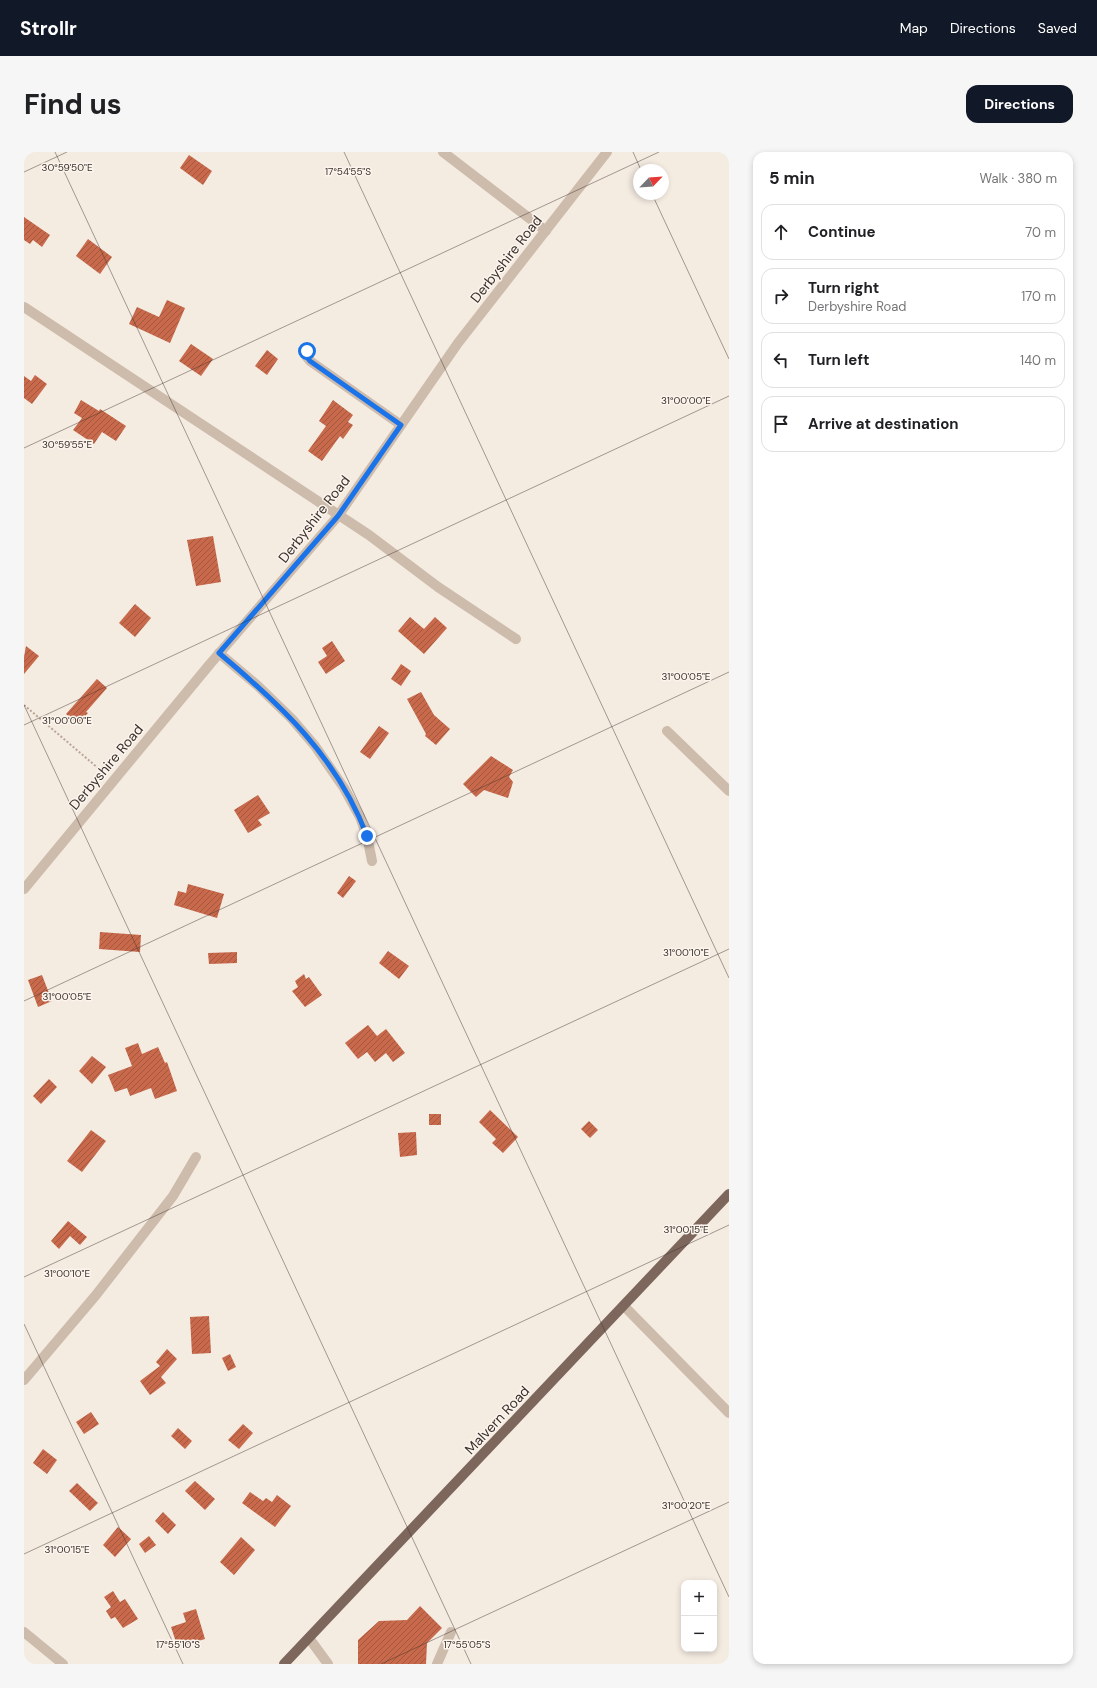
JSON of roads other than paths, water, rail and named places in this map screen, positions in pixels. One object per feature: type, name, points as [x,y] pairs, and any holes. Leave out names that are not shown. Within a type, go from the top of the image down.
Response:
[{"type":"main road","name":"Malvern Road","points":[[284,1664],[729,1194]]},
{"type":"street","points":[[443,152],[546,231]]},
{"type":"street","name":"Derbyshire Road","points":[[24,889],[219,653],[338,516],[458,343],[607,152]]},
{"type":"street","points":[[24,307],[338,516],[369,535],[438,587],[516,639]]},
{"type":"street","points":[[307,351],[306,356],[310,361],[401,425]]},
{"type":"street","points":[[219,653],[258,686],[292,719],[315,746],[344,788],[360,817],[367,836],[372,860]]},
{"type":"street","points":[[667,731],[729,791]]},
{"type":"street","points":[[24,1380],[96,1295],[173,1196],[196,1157]]},
{"type":"street","points":[[624,1306],[729,1413]]},
{"type":"street","points":[[24,1632],[63,1664]]},
{"type":"street","points":[[437,1664],[451,1632]]},
{"type":"street","points":[[309,1638],[328,1664]]}]
